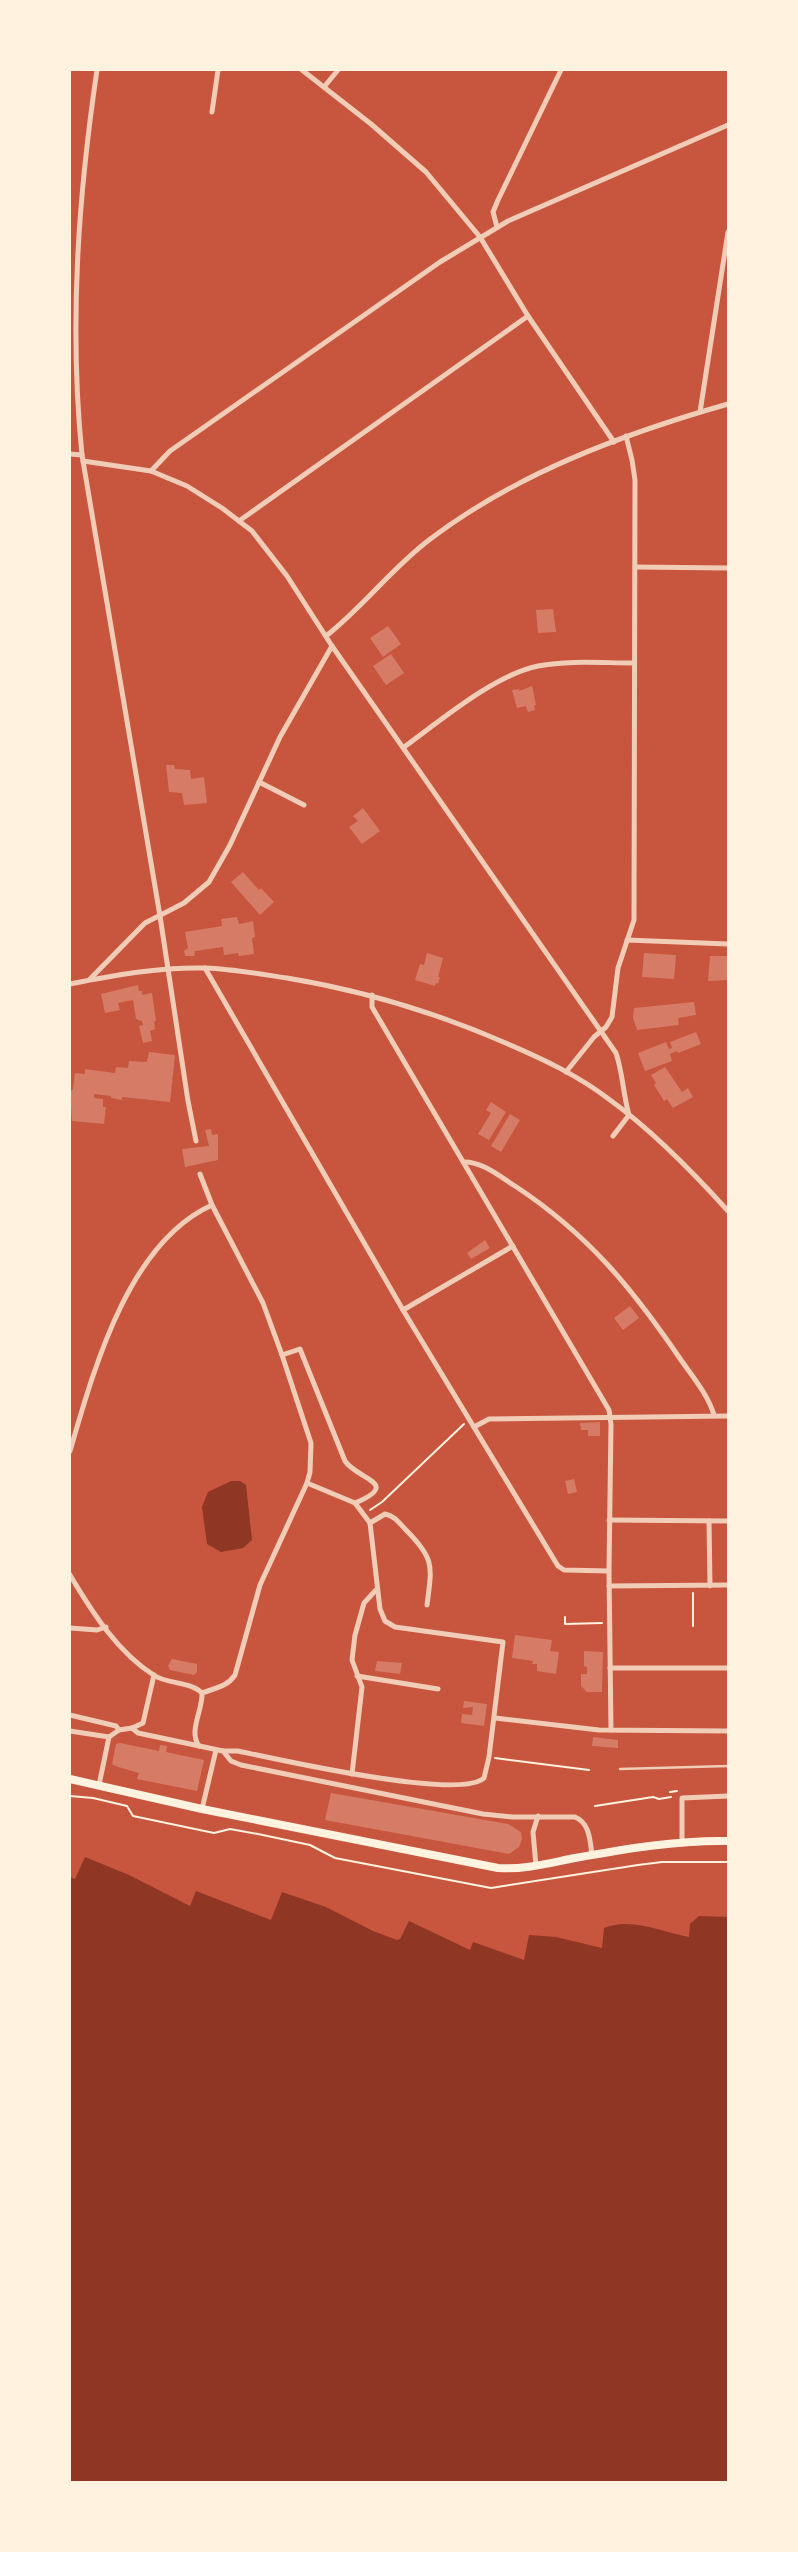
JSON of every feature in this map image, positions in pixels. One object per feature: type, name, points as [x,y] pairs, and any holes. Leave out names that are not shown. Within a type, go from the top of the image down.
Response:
[{"type":"highway","points":[[70,1779],[202,1809],[482,1866],[513,1869],[682,1842],[728,1841]]},
{"type":"street","points":[[97,70],[80,207],[76,282],[77,379],[83,458],[160,916],[188,1102],[196,1141]]},
{"type":"street","points":[[212,112],[218,70]]},
{"type":"street","points":[[302,70],[406,152],[426,172],[480,237],[528,316],[614,442]]},
{"type":"street","points":[[324,88],[338,70]]},
{"type":"street","points":[[497,227],[493,212],[561,70]]},
{"type":"street","points":[[151,470],[170,452],[440,262],[480,237],[497,227],[728,125]]},
{"type":"street","points":[[700,412],[728,232]]},
{"type":"street","points":[[239,521],[528,316]]},
{"type":"street","points":[[326,636],[429,540],[485,504],[542,471],[626,436],[728,404]]},
{"type":"street","points":[[566,1072],[600,1031],[606,1027],[612,1017],[618,968],[634,920],[635,480],[626,436]]},
{"type":"street","points":[[70,454],[151,470],[187,486],[239,521],[272,555],[332,646],[616,1053],[623,1075],[624,1098],[629,1115]]},
{"type":"street","points":[[635,567],[728,568]]},
{"type":"street","points":[[89,980],[146,923],[184,903],[209,882],[230,845],[280,737],[332,646]]},
{"type":"street","points":[[404,747],[465,704],[511,676],[537,667],[573,662],[634,663]]},
{"type":"street","points":[[259,782],[304,805]]},
{"type":"street","points":[[627,940],[728,944]]},
{"type":"street","points":[[205,968],[403,1310],[558,1566],[564,1570],[609,1571]]},
{"type":"street","points":[[70,984],[144,970],[205,968],[245,971],[313,982],[372,995],[446,1018],[527,1052],[593,1088],[629,1115],[686,1167],[728,1211]]},
{"type":"street","points":[[372,995],[372,1007],[609,1410],[611,1730]]},
{"type":"street","points":[[613,1136],[629,1115]]},
{"type":"street","points":[[464,1162],[473,1162],[490,1170],[522,1190],[574,1230],[596,1250],[650,1315],[708,1399],[714,1415]]},
{"type":"street","points":[[200,1174],[212,1205],[252,1278],[282,1355],[311,1443],[310,1472],[307,1483],[260,1585],[235,1675],[224,1686],[202,1694]]},
{"type":"street","points":[[70,1452],[83,1408],[121,1303],[152,1254],[174,1228],[194,1213],[212,1205]]},
{"type":"street","points":[[403,1310],[513,1246]]},
{"type":"street","points":[[282,1355],[300,1348],[345,1461],[349,1467],[371,1478],[375,1484],[375,1492],[372,1496],[355,1503]]},
{"type":"street","points":[[474,1427],[489,1419],[728,1416]]},
{"type":"street","points":[[132,1728],[138,1733],[216,1750],[238,1751],[352,1774],[420,1783],[474,1785],[480,1782],[486,1773],[490,1757],[504,1645],[499,1640],[395,1627],[382,1616],[376,1590],[370,1523],[355,1503],[307,1483]]},
{"type":"street","points":[[370,1523],[385,1514],[392,1516],[423,1546],[431,1569],[427,1605]]},
{"type":"street","points":[[610,1520],[728,1520]]},
{"type":"street","points":[[710,1520],[710,1586]]},
{"type":"street","points":[[70,1575],[106,1627],[131,1657],[154,1675],[171,1683],[196,1689],[202,1694]]},
{"type":"street","points":[[609,1586],[728,1585]]},
{"type":"street","points":[[352,1774],[362,1686],[352,1660],[357,1624],[364,1603],[376,1590]]},
{"type":"street","points":[[70,1628],[97,1630],[106,1627]]},
{"type":"street","points":[[610,1668],[728,1668]]},
{"type":"street","points":[[99,1785],[109,1737],[119,1730],[132,1728],[143,1723],[154,1675]]},
{"type":"street","points":[[357,1676],[438,1689]]},
{"type":"street","points":[[199,1746],[195,1740],[195,1733],[202,1694]]},
{"type":"street","points":[[70,1715],[116,1726],[119,1730]]},
{"type":"street","points":[[494,1718],[611,1730],[728,1731]]},
{"type":"street","points":[[70,1731],[109,1737]]},
{"type":"street","points":[[202,1809],[216,1750]]},
{"type":"street","points":[[223,1751],[231,1761],[241,1766],[483,1814],[512,1817],[569,1816],[580,1819],[586,1827],[592,1855]]},
{"type":"street","points":[[682,1842],[682,1798],[728,1796]]},
{"type":"street","points":[[536,1866],[533,1832],[538,1816]]},
{"type":"lane","points":[[620,1769],[728,1766]]},
{"type":"path","points":[[363,1515],[382,1502],[469,1419]]},
{"type":"path","points":[[693,1586],[693,1626]]},
{"type":"path","points":[[565,1618],[565,1624],[609,1623]]},
{"type":"path","points":[[490,1757],[589,1770]]},
{"type":"path","points":[[595,1806],[654,1797],[659,1799],[671,1797]]},
{"type":"shaded area","points":[[231,1481],[240,1481],[246,1485],[252,1540],[243,1548],[221,1552],[207,1544],[202,1507],[208,1492]]},
{"type":"shaded area","points":[[85,1857],[129,1875],[190,1906],[196,1891],[271,1920],[282,1892],[326,1907],[373,1931],[397,1940],[400,1939],[409,1921],[470,1950],[473,1942],[524,1960],[529,1935],[556,1937],[602,1948],[604,1928],[614,1925],[646,1926],[689,1937],[690,1924],[699,1916],[728,1917],[728,2482],[70,2482],[70,1877],[75,1879]]},
{"type":"building","points":[[553,609],[556,632],[538,633],[536,610]]},
{"type":"building","points":[[388,626],[401,644],[383,657],[370,638]]},
{"type":"building","points":[[391,654],[404,673],[386,685],[373,666]]},
{"type":"building","points":[[532,686],[536,705],[534,706],[535,710],[528,712],[526,706],[517,708],[512,690],[519,689],[519,691]]},
{"type":"building","points":[[166,765],[174,765],[175,769],[190,770],[191,779],[204,777],[207,803],[184,805],[182,793],[169,792]]},
{"type":"building","points":[[363,808],[380,831],[362,844],[349,827],[358,821],[353,816]]},
{"type":"building","points":[[243,872],[259,890],[261,888],[274,902],[260,915],[231,882]]},
{"type":"building","points":[[237,917],[239,924],[253,921],[255,937],[252,938],[254,954],[239,956],[238,953],[224,955],[223,947],[195,951],[194,956],[185,956],[184,951],[188,948],[185,932],[222,926],[221,919]]},
{"type":"building","points":[[427,953],[443,958],[438,984],[436,983],[435,986],[415,980],[420,964],[424,965]]},
{"type":"building","points":[[644,953],[676,955],[674,979],[642,977]]},
{"type":"building","points":[[710,956],[728,956],[728,980],[708,981]]},
{"type":"building","points":[[138,985],[142,995],[152,993],[156,1021],[154,1021],[155,1029],[150,1031],[152,1041],[143,1043],[139,1026],[143,1025],[142,1021],[136,1019],[133,1000],[118,1003],[120,1010],[105,1013],[101,994]]},
{"type":"building","points":[[694,1002],[696,1015],[678,1018],[679,1025],[637,1030],[633,1018],[634,1008]]},
{"type":"building","points":[[696,1032],[701,1044],[678,1053],[677,1051],[670,1054],[672,1061],[645,1071],[638,1053],[666,1042],[669,1049],[672,1048],[670,1042]]},
{"type":"building","points":[[149,1052],[175,1055],[170,1102],[122,1097],[122,1100],[111,1098],[111,1096],[94,1094],[94,1098],[103,1099],[103,1107],[106,1107],[104,1124],[72,1121],[70,1092],[73,1089],[75,1073],[85,1074],[85,1069],[115,1073],[116,1067],[128,1068],[129,1061],[147,1062]]},
{"type":"building","points":[[665,1067],[682,1092],[688,1088],[693,1097],[673,1108],[667,1099],[664,1101],[654,1085],[656,1083],[651,1075]]},
{"type":"building","points":[[491,1102],[506,1112],[489,1140],[478,1134],[491,1113],[486,1110]]},
{"type":"building","points":[[510,1114],[520,1120],[501,1152],[491,1146]]},
{"type":"building","points":[[211,1129],[212,1135],[218,1134],[218,1160],[185,1167],[182,1149],[209,1146],[205,1130]]},
{"type":"building","points":[[485,1240],[490,1248],[471,1259],[467,1253]]},
{"type":"building","points":[[630,1306],[639,1318],[623,1330],[614,1318]]},
{"type":"building","points":[[600,1422],[600,1436],[588,1436],[588,1430],[581,1430],[580,1423]]},
{"type":"building","points":[[574,1479],[577,1492],[568,1494],[565,1481]]},
{"type":"building","points":[[515,1635],[552,1640],[550,1651],[559,1652],[556,1674],[537,1671],[537,1664],[532,1664],[533,1661],[512,1658]]},
{"type":"building","points":[[584,1651],[603,1652],[602,1692],[587,1692],[581,1686],[581,1674],[587,1674],[587,1667],[584,1666]]},
{"type":"building","points":[[172,1659],[197,1664],[197,1672],[194,1675],[170,1670],[168,1666]]},
{"type":"building","points":[[377,1661],[402,1663],[400,1674],[375,1671]]},
{"type":"building","points":[[464,1701],[487,1704],[484,1726],[461,1723],[462,1714],[472,1715],[473,1707],[463,1708]]},
{"type":"building","points":[[593,1737],[618,1740],[618,1748],[592,1746]]},
{"type":"building","points":[[120,1743],[159,1751],[160,1745],[167,1746],[166,1752],[204,1760],[197,1791],[137,1779],[139,1773],[115,1766],[112,1764],[116,1744]]},
{"type":"building","points":[[331,1793],[508,1824],[521,1832],[522,1839],[519,1847],[509,1854],[325,1820]]}]
